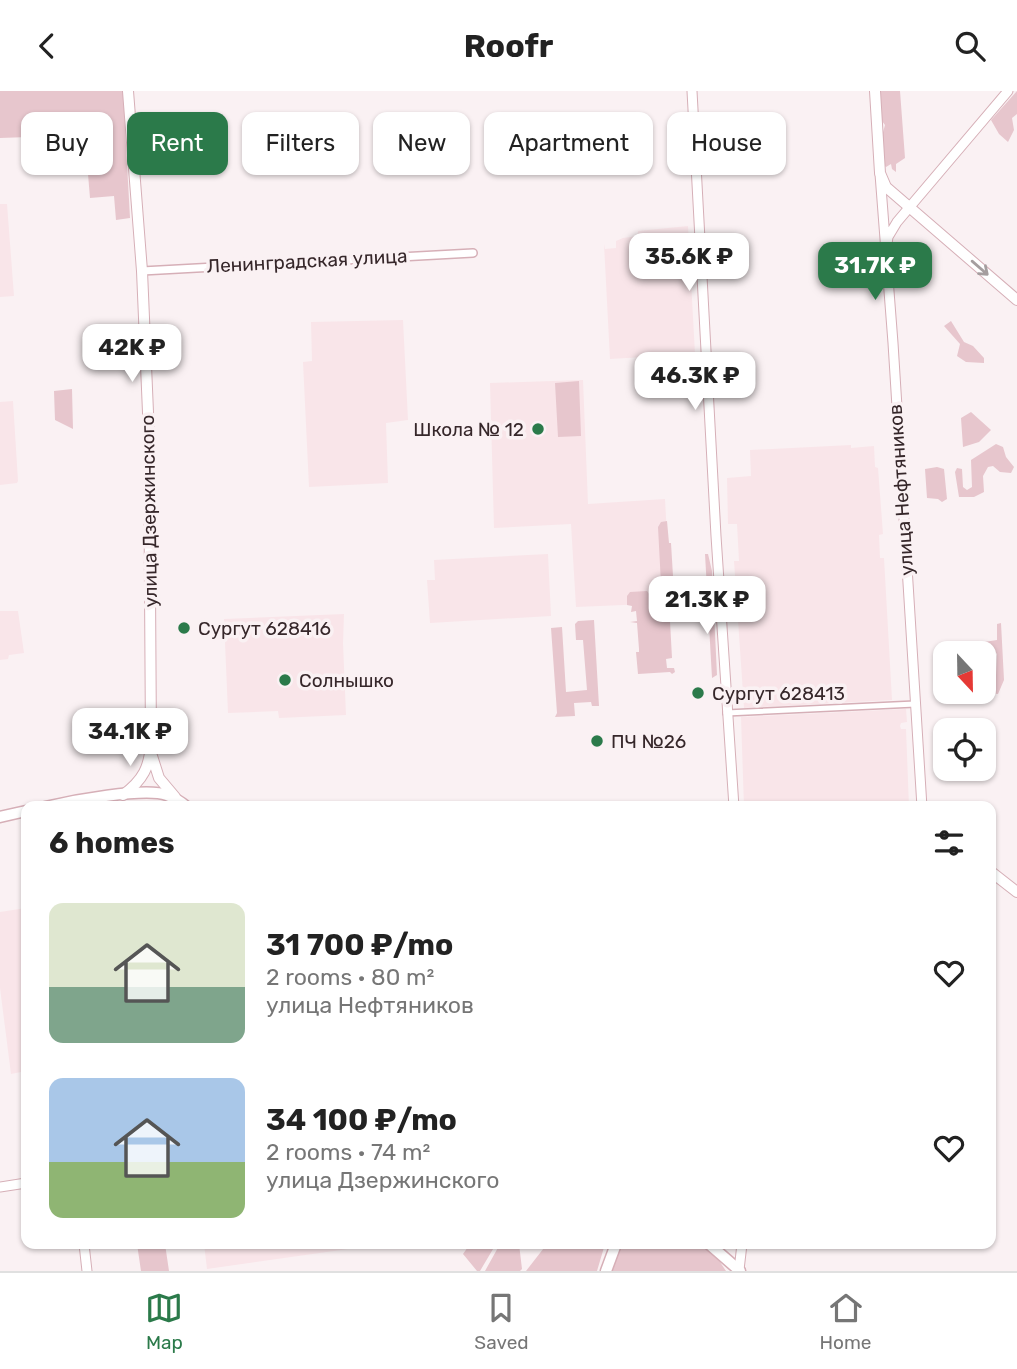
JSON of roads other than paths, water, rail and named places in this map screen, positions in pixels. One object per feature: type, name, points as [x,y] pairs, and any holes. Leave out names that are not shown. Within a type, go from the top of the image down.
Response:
[{"type":"main road","name":"улица Дзержинского","points":[[123,795],[143,777],[147,770],[150,750],[150,493],[142,271],[130,91]]},
{"type":"main road","points":[[875,91],[880,173],[886,187],[1017,300]]},
{"type":"main road","name":"улица Дзержинского","points":[[150,750],[159,778],[180,801]]},
{"type":"main road","points":[[84,801],[123,795],[165,794],[178,801]]},
{"type":"main road","points":[[112,801],[123,795]]},
{"type":"main road","points":[[2,817],[21,812]]},
{"type":"main road","points":[[2,817],[21,817]]},
{"type":"main road","points":[[996,876],[1017,892]]},
{"type":"main road","points":[[607,1271],[614,1249]]},
{"type":"main road","points":[[715,1249],[739,1271]]},
{"type":"street","points":[[692,91],[733,801]]},
{"type":"street","points":[[885,252],[892,228],[1008,91]]},
{"type":"street","name":"улица Нефтяников","points":[[880,173],[922,801]]},
{"type":"street","name":"Ленинградская улица","points":[[142,271],[473,253]]},
{"type":"street","points":[[726,713],[915,705]]},
{"type":"street","points":[[0,1187],[21,1184]]},
{"type":"street","points":[[85,1249],[87,1271]]},
{"type":"street","points":[[739,1271],[741,1249]]},
{"type":"place","name":"Школа № 12","points":[[538,429]]},
{"type":"place","name":"Сургут 628416","points":[[184,628]]},
{"type":"place","name":"Солнышко","points":[[285,680]]},
{"type":"place","name":"Сургут 628413","points":[[698,693]]},
{"type":"place","name":"ПЧ №26","points":[[597,741]]}]
